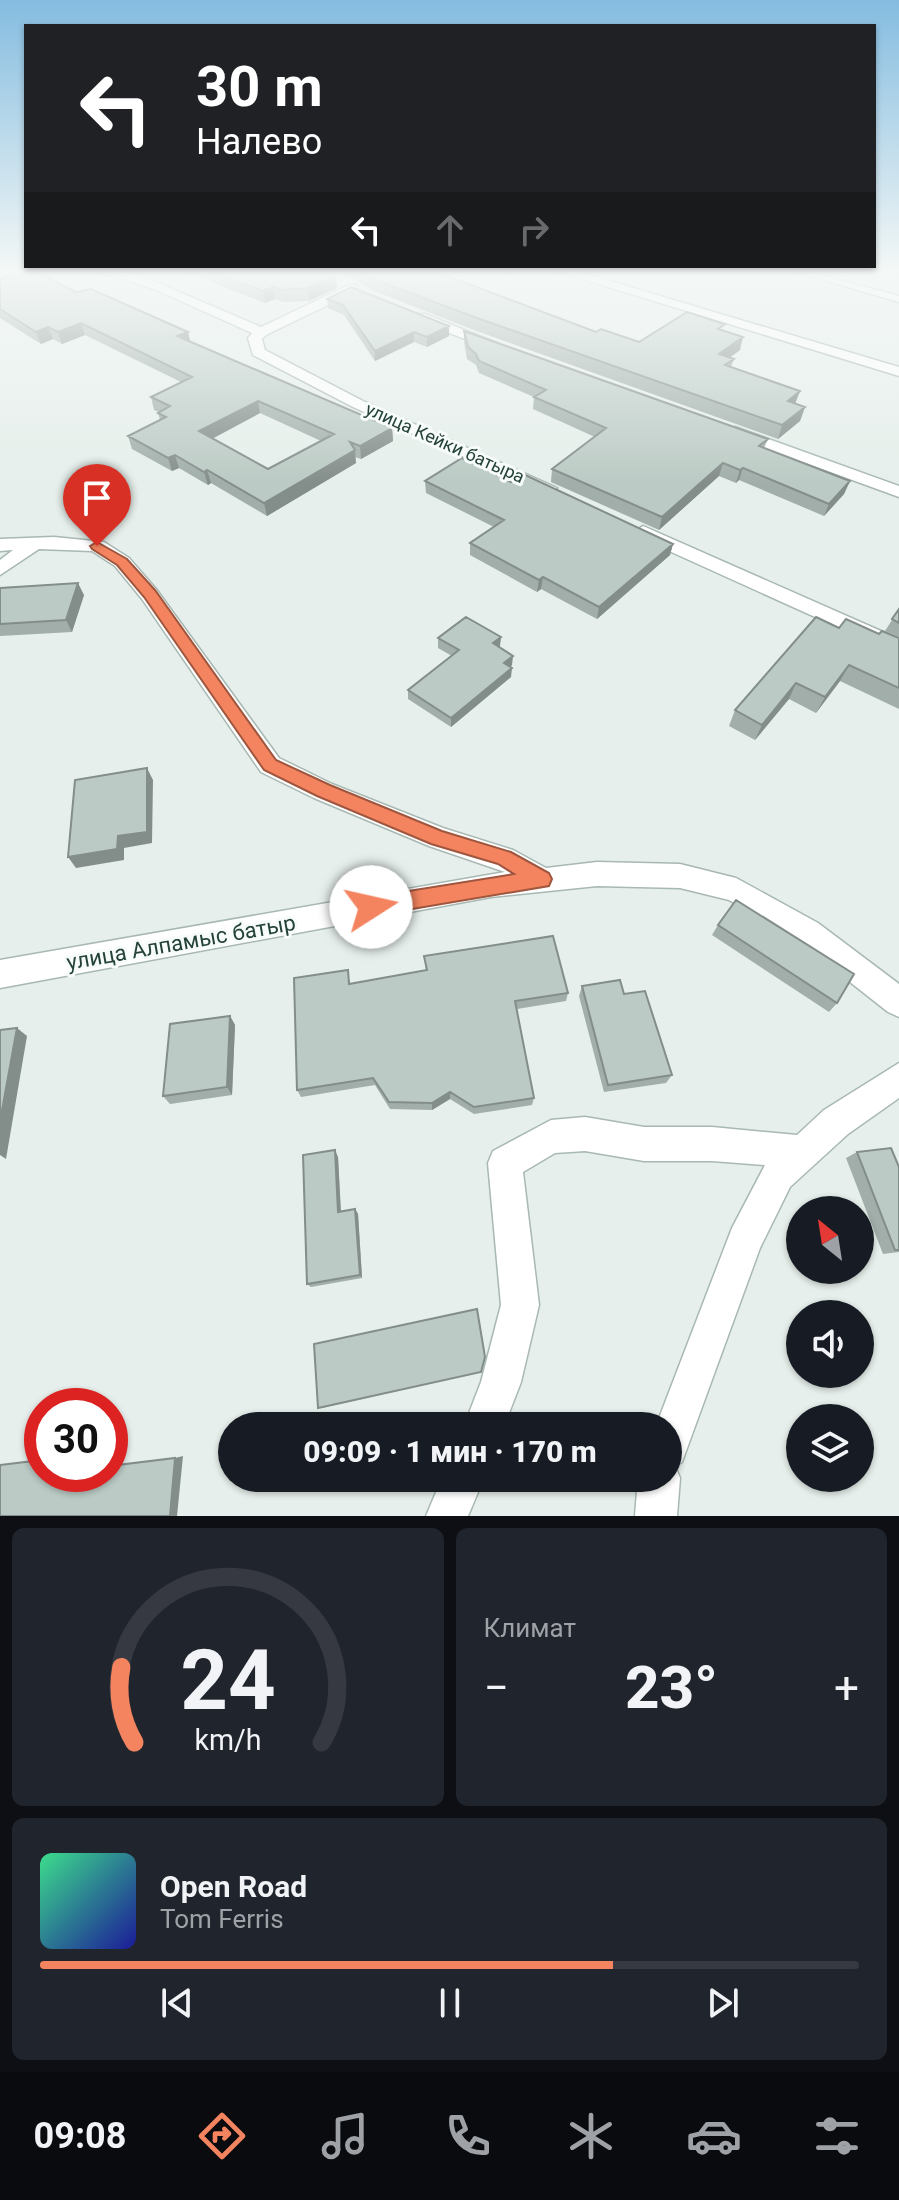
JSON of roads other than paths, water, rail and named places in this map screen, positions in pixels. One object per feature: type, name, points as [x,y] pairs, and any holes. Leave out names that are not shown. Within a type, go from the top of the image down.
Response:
[{"type":"street","name":"улица Кейки батыра","points":[[256,342],[258,352],[358,404],[571,498]]},
{"type":"street","points":[[485,342],[510,351]]},
{"type":"street","points":[[787,342],[899,372]]},
{"type":"street","points":[[722,428],[899,492]]},
{"type":"street","points":[[625,523],[734,576],[899,648]]},
{"type":"street","points":[[0,569],[34,544]]},
{"type":"street","points":[[0,545],[97,546],[122,562],[149,594],[208,673],[270,765],[323,791],[438,838],[504,858],[542,879]]},
{"type":"street","name":"улица Алпамыс батыр","points":[[0,974],[491,885],[597,874],[680,876],[736,890],[808,932],[899,1002]]},
{"type":"street","points":[[681,1412],[745,1241],[778,1175],[836,1122],[899,1079]]},
{"type":"street","points":[[489,1412],[501,1382],[520,1305],[505,1163],[551,1137],[585,1134],[644,1144],[712,1144],[803,1152]]},
{"type":"street","points":[[447,1516],[457,1492]]},
{"type":"street","points":[[656,1516],[658,1492]]}]
